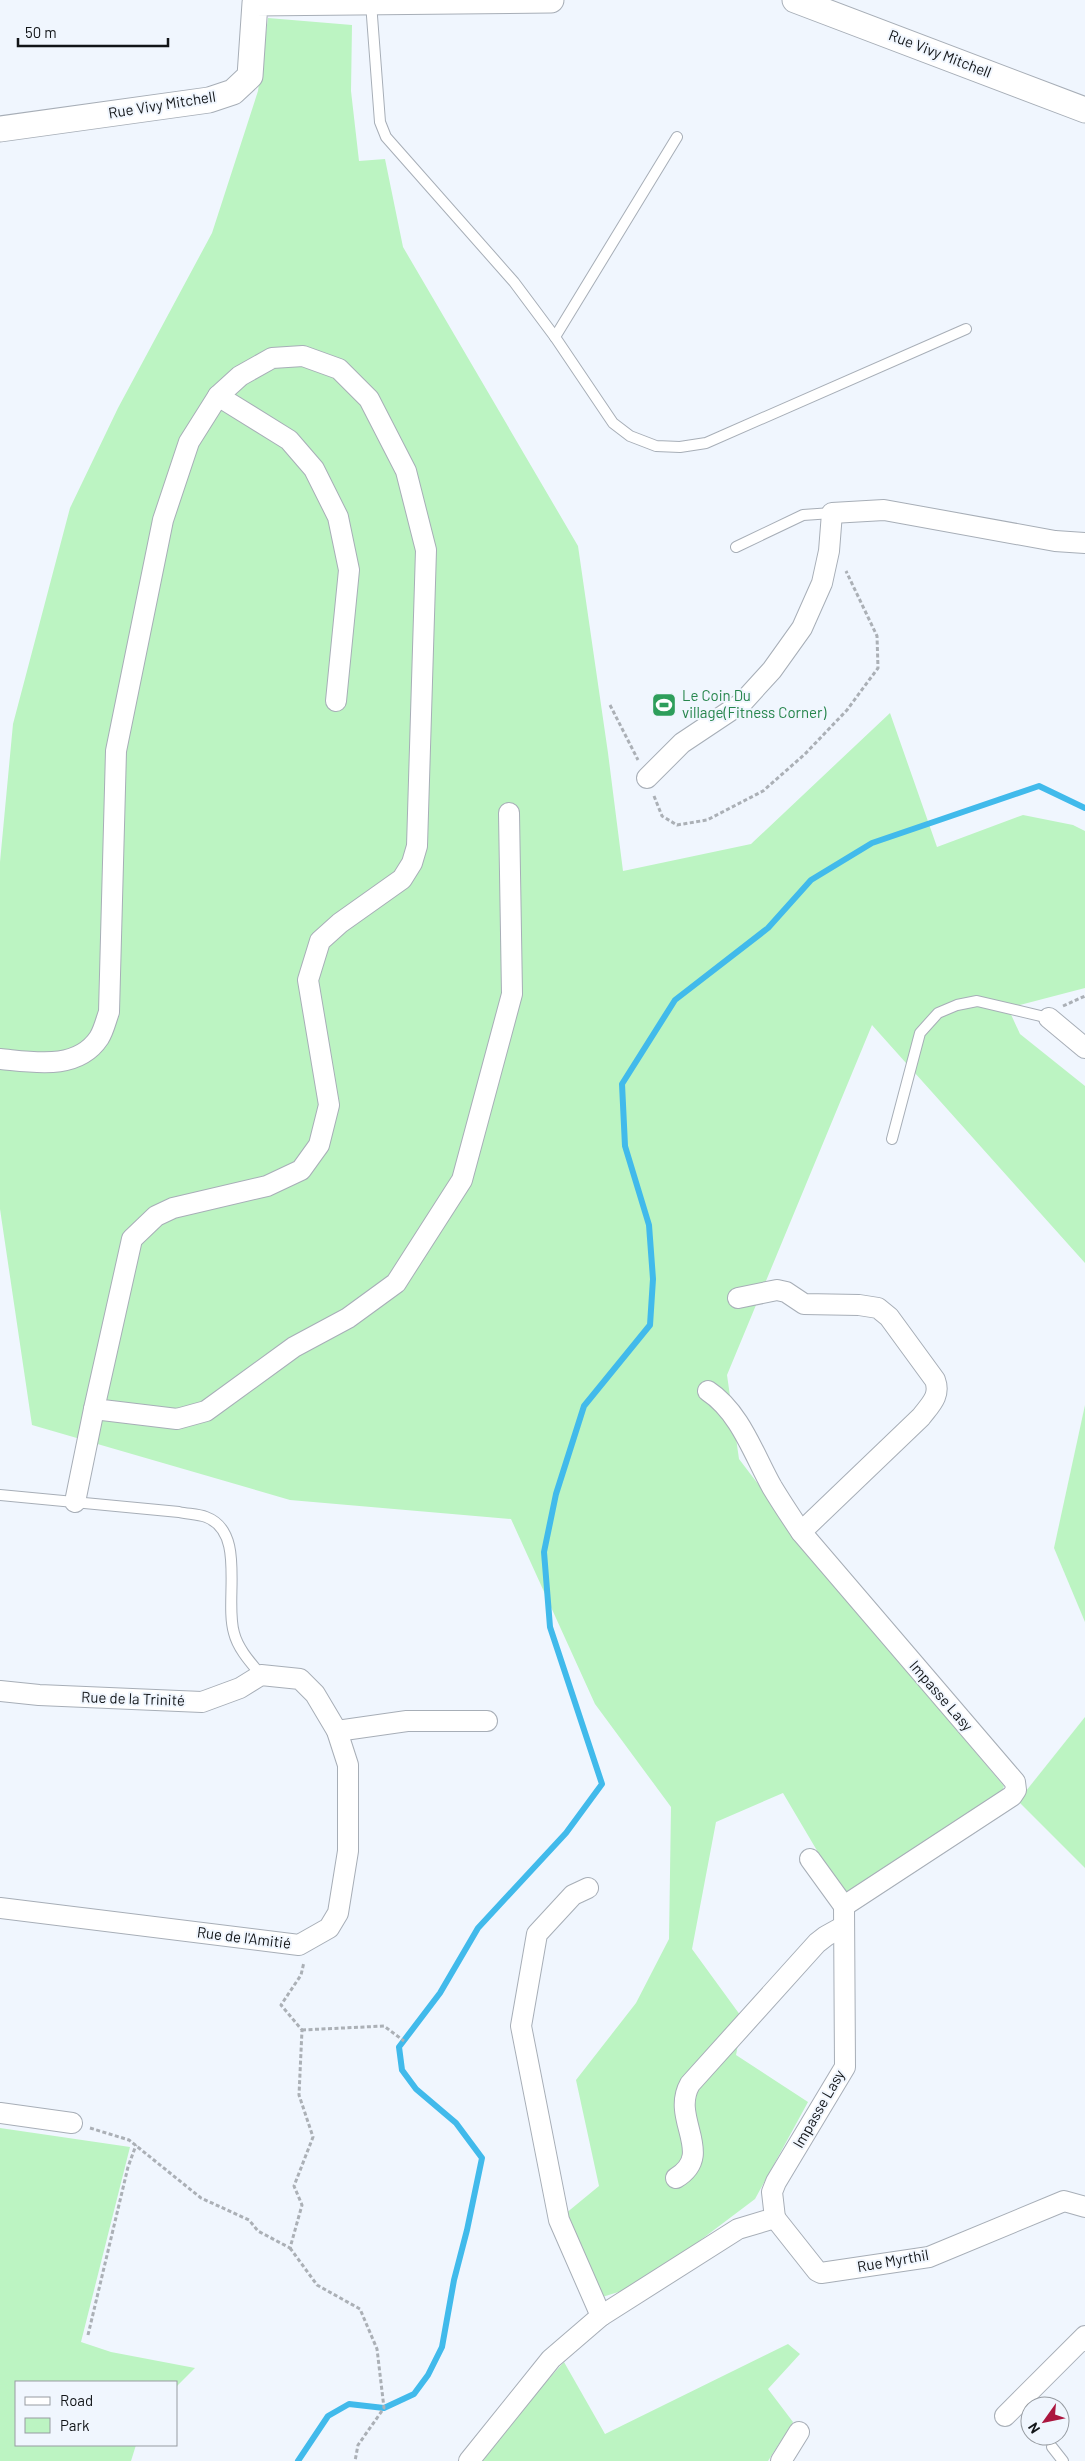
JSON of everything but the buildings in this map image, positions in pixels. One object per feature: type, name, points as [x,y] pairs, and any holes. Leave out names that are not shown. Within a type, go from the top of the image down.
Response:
[{"type":"street","name":"Rue Vivy Mitchell","points":[[0,129],[209,100],[233,92],[250,76],[255,2],[371,3],[551,0]]},
{"type":"street","name":"Rue Vivy Mitchell","points":[[795,0],[1085,110]]},
{"type":"street","points":[[0,1059],[46,1063],[59,1062],[79,1055],[99,1038],[110,1012],[116,750],[163,520],[189,442],[218,396],[240,376],[272,358],[303,356],[339,369],[369,399],[406,472],[426,550],[417,846],[412,863],[402,879],[340,923],[320,941],[308,980],[328,1105],[319,1145],[301,1170],[267,1186],[173,1208],[156,1216],[132,1239],[104,1354],[75,1502]]},
{"type":"street","points":[[218,396],[290,440],[314,469],[338,517],[349,570],[336,701]]},
{"type":"street","points":[[647,778],[682,743],[742,703],[772,670],[806,619],[822,583],[830,542],[832,513],[884,510],[1055,541],[1085,543]]},
{"type":"street","points":[[94,1409],[177,1419],[206,1411],[294,1347],[348,1318],[396,1283],[462,1180],[512,994],[509,813]]},
{"type":"street","points":[[1049,1018],[1085,1048]]},
{"type":"street","points":[[708,1392],[723,1402],[759,1458],[771,1485],[801,1532],[921,1417],[936,1397],[938,1388],[935,1380],[889,1317],[878,1308],[859,1305],[804,1304],[786,1292],[777,1290],[738,1298]]},
{"type":"street","name":"Impasse Lasy","points":[[775,2218],[772,2192],[776,2182],[845,2067],[844,1916],[1012,1796],[1016,1790],[1015,1782],[801,1532]]},
{"type":"street","name":"Rue de la Trinité","points":[[0,1691],[39,1695],[202,1702],[221,1696],[261,1675]]},
{"type":"street","name":"Rue de l'Amitié","points":[[0,1908],[298,1945],[329,1928],[338,1913],[348,1851],[348,1765],[337,1731],[315,1694],[300,1679],[261,1675]]},
{"type":"street","points":[[337,1731],[407,1722],[487,1721]]},
{"type":"street","points":[[676,2178],[685,2173],[693,2160],[692,2144],[683,2108],[685,2094],[690,2084],[844,1916],[810,1859]]},
{"type":"street","points":[[588,1888],[573,1895],[537,1934],[521,2026],[559,2220],[601,2316]]},
{"type":"street","points":[[0,2113],[72,2123]]},
{"type":"street","name":"Rue Myrthil","points":[[775,2218],[817,2271],[821,2273],[929,2257],[1064,2201],[1085,2207]]},
{"type":"street","points":[[469,2461],[551,2359],[601,2316],[738,2229],[775,2218]]},
{"type":"street","points":[[1005,2416],[1085,2336]]},
{"type":"street","points":[[781,2461],[799,2432]]},
{"type":"lane","points":[[371,3],[380,122],[386,137],[514,282],[555,337],[613,423],[630,436],[656,446],[680,447],[706,443],[966,328]]},
{"type":"lane","points":[[555,337],[677,137]]},
{"type":"lane","points":[[736,546],[803,514],[832,513]]},
{"type":"lane","points":[[892,1139],[920,1033],[938,1013],[957,1005],[977,1001],[1049,1018]]},
{"type":"lane","points":[[0,1495],[205,1516],[221,1526],[230,1544],[234,1633],[242,1651],[261,1675]]},
{"type":"lane","points":[[1052,2447],[1062,2461]]},
{"type":"path","points":[[610,705],[647,778],[662,816],[677,825],[707,820],[763,791],[805,754],[847,710],[878,668],[877,636],[855,586],[830,542]]},
{"type":"path","points":[[290,2248],[302,2205],[294,2186],[313,2137],[299,2095],[302,2030],[281,2005],[301,1975],[306,1956],[298,1945]]},
{"type":"path","points":[[302,2030],[384,2026],[404,2041]]},
{"type":"path","points":[[72,2123],[130,2140],[201,2198],[250,2220],[258,2231],[290,2248],[316,2284],[360,2309],[377,2349],[384,2408],[358,2445],[355,2461]]},
{"type":"path","points":[[88,2335],[128,2167],[136,2145]]},
{"type":"green space","points":[[268,18],[352,25],[351,91],[359,161],[385,159],[403,247],[578,546],[623,871],[751,844],[890,713],[937,847],[1023,815],[1073,825],[1085,831],[1085,988],[1008,1008],[1020,1034],[1085,1086],[1085,1263],[872,1025],[727,1375],[739,1459],[844,1597],[1004,1786],[1000,1797],[845,1898],[783,1793],[716,1822],[692,1949],[743,2019],[736,2055],[808,2102],[755,2199],[641,2285],[599,2298],[565,2214],[599,2186],[576,2080],[636,2003],[669,1939],[671,1807],[595,1704],[511,1519],[290,1500],[32,1425],[0,1209],[0,862],[13,724],[70,508],[118,408],[212,233],[258,91]]},
{"type":"green space","points":[[1085,1405],[1085,1622],[1054,1548]]},
{"type":"green space","points":[[1085,1717],[1085,1868],[1018,1801]]},
{"type":"green space","points":[[0,2128],[130,2147],[81,2342],[111,2352],[195,2368],[178,2385],[178,2381],[15,2381],[15,2446],[136,2446],[131,2461],[0,2461]]},
{"type":"green space","points":[[788,2344],[800,2354],[768,2389],[793,2422],[768,2461],[474,2461],[564,2362],[605,2434]]},
{"type":"waterway","points":[[298,2461],[328,2416],[349,2404],[384,2408],[414,2394],[428,2375],[442,2347],[454,2280],[482,2158],[456,2123],[416,2089],[402,2070],[399,2047],[440,1993],[478,1928],[566,1833],[602,1784],[550,1627],[544,1552],[556,1494],[584,1406],[650,1325],[653,1279],[649,1225],[625,1146],[622,1084],[675,1000],[768,928],[811,880],[872,843],[1039,786],[1085,808]]},
{"type":"place","name":"Le Coin Du village(Fitness Corner)","points":[[664,705]]}]
